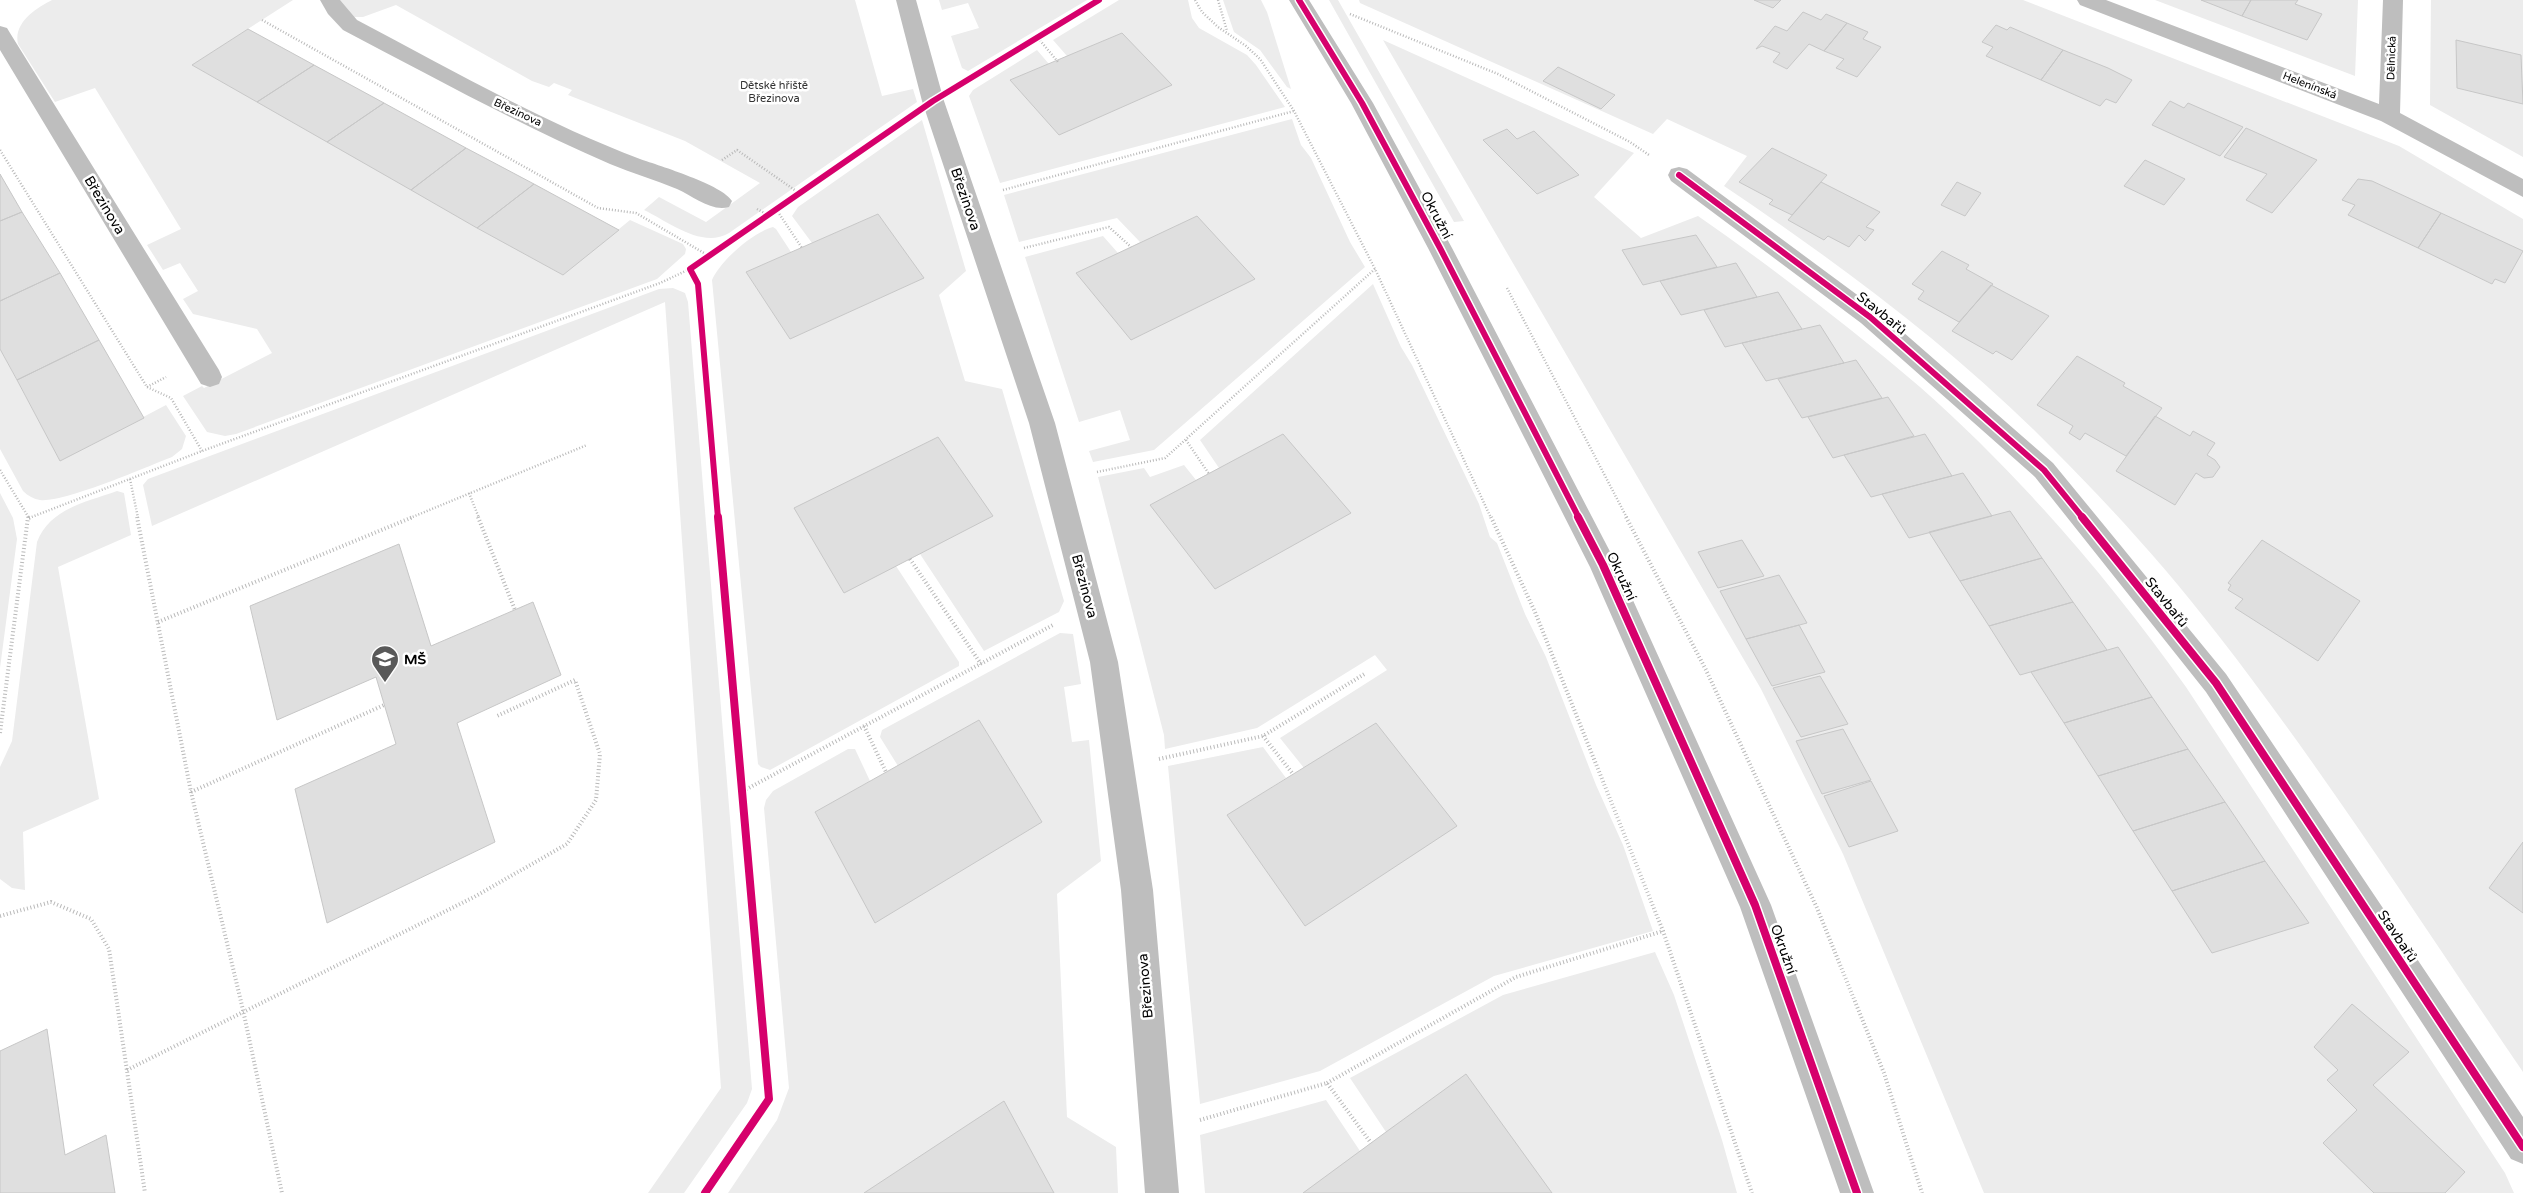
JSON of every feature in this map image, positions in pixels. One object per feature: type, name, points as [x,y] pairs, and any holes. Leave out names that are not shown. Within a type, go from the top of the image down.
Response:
[{"type":"street","name":"Březinova","points":[[330,0],[334,9],[350,25],[504,106],[619,158],[686,184],[722,201]]},
{"type":"street","name":"Březinova","points":[[906,0],[933,101],[1042,423],[1104,662],[1137,890],[1162,1193]]},
{"type":"street","name":"Okružní","points":[[1300,0],[1362,104],[1431,231],[1603,565],[1755,905],[1857,1193]]},
{"type":"street","name":"Helenínská","points":[[2087,0],[2389,116],[2523,189]]},
{"type":"street","name":"Dělnická","points":[[2389,116],[2393,0]]},
{"type":"street","name":"Březinova","points":[[0,32],[210,377]]},
{"type":"street","name":"Stavbařů","points":[[1679,175],[1870,317],[2044,470],[2216,683],[2523,1147]]},
{"type":"path","points":[[1195,0],[1202,12],[1218,27],[1260,59],[1294,111],[1375,269],[1534,612],[1663,931],[1752,1193]]},
{"type":"path","points":[[1218,0],[1227,32]]},
{"type":"path","points":[[1347,13],[1498,74],[1630,142],[1679,175]]},
{"type":"path","points":[[262,20],[598,208],[636,213],[698,265]]},
{"type":"path","points":[[1030,43],[1046,33]]},
{"type":"path","points":[[1038,38],[1058,62]]},
{"type":"path","points":[[995,192],[1294,111]]},
{"type":"path","points":[[0,150],[147,387],[171,398],[202,450]]},
{"type":"path","points":[[737,150],[799,193]]},
{"type":"path","points":[[791,198],[807,188]]},
{"type":"path","points":[[760,220],[784,204]]},
{"type":"path","points":[[776,209],[802,248]]},
{"type":"path","points":[[1023,248],[1109,227],[1131,247]]},
{"type":"path","points":[[29,518],[130,480],[202,450],[462,357],[660,283],[698,265],[716,251]]},
{"type":"path","points":[[1095,472],[1166,458],[1375,269]]},
{"type":"path","points":[[1186,440],[1209,474]]},
{"type":"path","points":[[158,622],[587,445]]},
{"type":"path","points":[[0,470],[29,518],[0,733]]},
{"type":"path","points":[[130,480],[191,792],[243,1010],[282,1193]]},
{"type":"path","points":[[469,493],[515,610]]},
{"type":"path","points":[[910,559],[982,664]]},
{"type":"path","points":[[743,791],[1058,622]]},
{"type":"path","points":[[1160,759],[1263,736],[1366,672]]},
{"type":"path","points":[[127,1070],[243,1010],[474,897],[567,844],[596,800],[600,754],[575,680],[497,716]]},
{"type":"path","points":[[191,792],[384,704]]},
{"type":"path","points":[[864,726],[886,772]]},
{"type":"path","points":[[1263,736],[1293,774]]},
{"type":"path","points":[[742,782],[744,801]]},
{"type":"path","points":[[0,916],[51,902],[91,920],[109,949],[145,1193]]},
{"type":"path","points":[[1191,1122],[1327,1083],[1516,978],[1663,931]]},
{"type":"path","points":[[1327,1083],[1371,1143]]},
{"type":"green space","points":[[52,0],[293,0],[192,65],[563,275],[630,220],[683,244],[686,249],[685,254],[657,279],[236,434],[225,436],[207,432],[183,396],[202,386],[204,388],[272,353],[257,329],[193,314],[183,299],[198,291],[180,263],[163,270],[147,245],[181,229],[95,88],[55,102],[18,44],[17,36],[22,23],[39,7]]},
{"type":"green space","name":"Dětské hřiště Březinova","points":[[338,0],[855,0],[882,96],[913,89],[917,102],[729,233],[719,237],[708,238],[686,232],[644,210],[659,197],[706,222],[760,183],[685,141],[568,95],[572,90],[554,83],[549,87],[532,81],[396,5],[363,17],[353,17]]},
{"type":"green space","points":[[939,0],[1087,0],[968,71],[962,68],[951,36],[979,28],[968,3],[942,10]]},
{"type":"green space","points":[[1119,0],[1188,0],[1192,18],[1199,28],[1247,55],[1285,107],[1000,183],[969,96],[973,90],[1037,50],[1049,64],[1067,56],[1053,40]]},
{"type":"green space","points":[[1223,0],[1261,0],[1267,12],[1291,89],[1287,87],[1260,50],[1234,32]]},
{"type":"green space","points":[[1329,0],[1338,0],[1464,221],[1454,222]]},
{"type":"green space","points":[[1359,0],[2023,0],[2399,146],[2523,219],[2523,1072],[2298,742],[2218,635],[2159,563],[2076,472],[1977,377],[1854,278],[1724,186],[1747,156],[1667,119],[1653,134],[1360,3]]},
{"type":"green space","points":[[2155,0],[2358,0],[2355,76]]},
{"type":"green space","points":[[2431,0],[2523,0],[2523,157],[2430,105]]},
{"type":"green space","points":[[1383,40],[1634,153],[1594,197],[1641,238],[1698,216],[1755,256],[1839,320],[1920,387],[1993,456],[2028,492],[2094,568],[2157,647],[2186,687],[2505,1173],[2514,1193],[1984,1193],[1843,854],[1761,689]]},
{"type":"green space","points":[[1292,119],[1301,145],[1311,158],[1350,242],[1365,267],[1154,450],[1093,462],[1089,451],[1130,440],[1120,410],[1079,422],[1025,257],[1103,236],[1118,253],[1140,242],[1117,218],[1019,242],[1004,195]]},
{"type":"green space","points":[[922,120],[966,271],[939,295],[965,381],[1002,389],[1064,601],[1059,612],[984,651],[920,554],[896,566],[959,662],[959,666],[770,770],[758,764],[712,280],[722,264],[738,248],[765,230],[773,227],[776,229],[791,252],[746,272],[790,339],[924,278],[878,214],[812,243],[792,216],[798,207]]},
{"type":"green space","points":[[1373,284],[1401,347],[1412,365],[1479,504],[1490,537],[1497,543],[1525,614],[1546,657],[1596,785],[1623,845],[1653,931],[1494,976],[1320,1071],[1200,1104],[1168,766],[1263,747],[1286,778],[1228,815],[1304,768],[1280,738],[1387,670],[1375,655],[1257,728],[1165,749],[1164,735],[1098,477],[1144,468],[1150,477],[1184,465],[1196,480],[1219,468],[1200,440]]},
{"type":"green space","points":[[673,288],[685,293],[688,302],[752,1089],[747,1103],[684,1193],[648,1193],[721,1088],[665,302],[152,526],[143,485],[148,479],[659,289]]},
{"type":"green space","points":[[0,349],[60,461],[166,405],[186,436],[182,449],[172,457],[67,496],[40,500],[31,497],[23,491],[0,449]]},
{"type":"green space","points":[[117,491],[124,493],[131,535],[58,567],[99,799],[23,832],[25,890],[12,888],[0,879],[0,767],[12,741],[37,542],[43,530],[60,514],[82,503]]},
{"type":"green space","points":[[0,493],[13,518],[17,539],[0,668]]},
{"type":"green space","points":[[1060,633],[1073,634],[1081,684],[1064,687],[1072,742],[1089,740],[1101,861],[1057,894],[1067,1117],[1116,1147],[1118,1193],[728,1193],[777,1120],[789,1088],[764,808],[766,800],[773,791],[848,749],[855,749],[870,781],[815,813],[875,922],[1042,822],[979,720],[898,766],[880,737],[882,730]]},
{"type":"green space","points":[[1655,952],[1674,995],[1722,1140],[1737,1193],[1205,1193],[1200,1135],[1326,1100],[1360,1151],[1386,1132],[1350,1078],[1503,995]]},
{"type":"building","points":[[1754,0],[1781,0],[1773,8]]},
{"type":"building","points":[[2201,0],[2251,0],[2242,16]]},
{"type":"building","points":[[2251,0],[2298,0],[2295,4],[2322,14],[2307,40],[2242,16]]},
{"type":"building","points":[[1803,12],[1821,20],[1826,14],[1847,23],[1824,51],[1809,44],[1787,69],[1773,62],[1780,53],[1762,46],[1756,49],[1775,26],[1787,31]]},
{"type":"building","points":[[1847,23],[1868,32],[1863,39],[1881,47],[1857,77],[1836,68],[1844,59],[1824,51]]},
{"type":"building","points":[[1996,25],[2007,30],[2010,27],[2063,50],[2041,80],[1986,56],[1993,47],[1982,42]]},
{"type":"building","points":[[248,29],[314,65],[257,102],[192,65]]},
{"type":"building","points":[[1122,33],[1172,85],[1059,135],[1010,80]]},
{"type":"building","points":[[2456,40],[2521,55],[2523,104],[2457,88]]},
{"type":"building","points":[[2063,50],[2132,80],[2116,103],[2106,99],[2100,106],[2041,80]]},
{"type":"building","points":[[314,65],[384,103],[327,142],[257,102]]},
{"type":"building","points":[[1558,67],[1615,95],[1601,109],[1543,81]]},
{"type":"building","points":[[2170,101],[2184,108],[2188,103],[2243,127],[2220,156],[2152,125]]},
{"type":"building","points":[[384,103],[466,148],[411,190],[327,142]]},
{"type":"building","points":[[2246,128],[2317,160],[2272,213],[2246,200],[2267,174],[2224,157]]},
{"type":"building","points":[[1507,129],[1517,139],[1534,131],[1579,175],[1537,194],[1483,140]]},
{"type":"building","points":[[466,148],[534,184],[477,228],[411,190]]},
{"type":"building","points":[[1772,148],[1827,175],[1792,215],[1769,204],[1773,200],[1739,182]]},
{"type":"building","points":[[2145,160],[2185,179],[2164,205],[2124,186]]},
{"type":"building","points":[[0,174],[22,212],[0,221]]},
{"type":"building","points":[[2358,179],[2372,181],[2441,213],[2418,248],[2348,215],[2355,205],[2342,200]]},
{"type":"building","points":[[1821,182],[1880,212],[1866,227],[1874,230],[1865,241],[1859,235],[1849,247],[1828,236],[1824,240],[1788,220]]},
{"type":"building","points":[[1957,182],[1981,193],[1965,216],[1941,205]]},
{"type":"building","points":[[534,184],[619,230],[563,275],[477,228]]},
{"type":"building","points":[[22,212],[60,273],[0,301],[0,221]]},
{"type":"building","points":[[2441,213],[2523,251],[2505,283],[2495,279],[2492,284],[2418,248]]},
{"type":"building","points":[[878,214],[924,278],[790,339],[746,272]]},
{"type":"building","points":[[1197,216],[1255,279],[1131,340],[1076,273]]},
{"type":"building","points":[[1696,235],[1717,267],[1643,285],[1622,250]]},
{"type":"building","points":[[1942,251],[1969,265],[1966,269],[1993,284],[1959,322],[1918,299],[1924,291],[1912,284]]},
{"type":"building","points":[[1736,263],[1757,297],[1681,315],[1660,281]]},
{"type":"building","points":[[60,273],[99,340],[17,380],[0,349],[0,301]]},
{"type":"building","points":[[1991,285],[2049,316],[2012,360],[1996,351],[1993,354],[1952,331]]},
{"type":"building","points":[[1778,292],[1802,329],[1725,347],[1704,310]]},
{"type":"building","points":[[1820,325],[1844,363],[1766,381],[1742,343]]},
{"type":"building","points":[[99,340],[144,418],[60,461],[17,380]]},
{"type":"building","points":[[2077,356],[2125,383],[2123,386],[2162,408],[2126,456],[2085,433],[2080,440],[2069,433],[2073,426],[2037,405]]},
{"type":"building","points":[[1856,360],[1882,398],[1802,418],[1778,379]]},
{"type":"building","points":[[1888,397],[1914,436],[1833,458],[1808,417]]},
{"type":"building","points":[[2155,416],[2190,436],[2193,431],[2215,443],[2207,455],[2215,460],[2220,467],[2213,477],[2204,478],[2196,473],[2175,505],[2116,471]]},
{"type":"building","points":[[1283,434],[1351,513],[1215,589],[1150,505]]},
{"type":"building","points":[[1925,434],[1952,476],[1871,497],[1844,455]]},
{"type":"building","points":[[938,437],[993,516],[844,593],[794,508]]},
{"type":"building","points":[[1963,473],[1992,516],[1909,538],[1882,494]]},
{"type":"building","points":[[2010,511],[2042,558],[1960,581],[1929,532]]},
{"type":"building","points":[[1742,540],[1764,576],[1718,588],[1698,552]]},
{"type":"building","points":[[2262,540],[2360,601],[2318,661],[2235,608],[2243,599],[2228,590],[2231,585],[2228,583]]},
{"type":"building","points":[[399,544],[431,646],[533,602],[561,675],[457,723],[495,842],[327,923],[295,789],[396,744],[376,677],[277,720],[250,606]]},
{"type":"building","points":[[2042,558],[2073,602],[1989,626],[1960,581]]},
{"type":"building","points":[[1779,575],[1807,623],[1746,639],[1720,591]]},
{"type":"building","points":[[2073,602],[2107,650],[2020,675],[1989,626]]},
{"type":"building","points":[[1799,625],[1825,672],[1772,686],[1746,639]]},
{"type":"building","points":[[2118,647],[2152,697],[2064,723],[2031,672]]},
{"type":"building","points":[[1820,676],[1848,724],[1801,737],[1773,688]]},
{"type":"building","points":[[2152,697],[2188,749],[2098,776],[2064,723]]},
{"type":"building","points":[[979,720],[1042,822],[875,923],[815,812]]},
{"type":"building","points":[[1376,723],[1457,826],[1305,926],[1227,815]]},
{"type":"building","points":[[1843,729],[1871,780],[1822,794],[1796,741]]},
{"type":"building","points":[[2188,749],[2225,802],[2133,831],[2098,776]]},
{"type":"building","points":[[1871,781],[1898,831],[1849,847],[1824,796]]},
{"type":"building","points":[[2225,802],[2265,861],[2172,891],[2133,831]]},
{"type":"building","points":[[2523,842],[2523,913],[2489,888]]},
{"type":"building","points":[[2265,861],[2309,923],[2212,953],[2172,891]]},
{"type":"building","points":[[2352,1004],[2409,1052],[2373,1085],[2465,1172],[2445,1193],[2374,1193],[2323,1143],[2357,1110],[2327,1080],[2338,1070],[2314,1047]]},
{"type":"building","points":[[47,1029],[65,1155],[106,1135],[115,1193],[0,1193],[0,1051]]},
{"type":"building","points":[[1466,1074],[1552,1193],[1303,1193],[1386,1132]]},
{"type":"building","points":[[1004,1101],[1054,1193],[864,1193]]},
{"type":"cycle path","points":[[705,1193],[769,1099],[698,284],[690,269],[933,101],[1099,0]]},
{"type":"cycle path","points":[[1299,0],[1362,103],[1440,248],[1603,565],[1755,905],[1857,1193]]},
{"type":"cycle path","points":[[1679,175],[1870,317],[2044,470],[2216,683],[2523,1147]]},
{"type":"place","name":"MŠ","points":[[385,683]]}]
